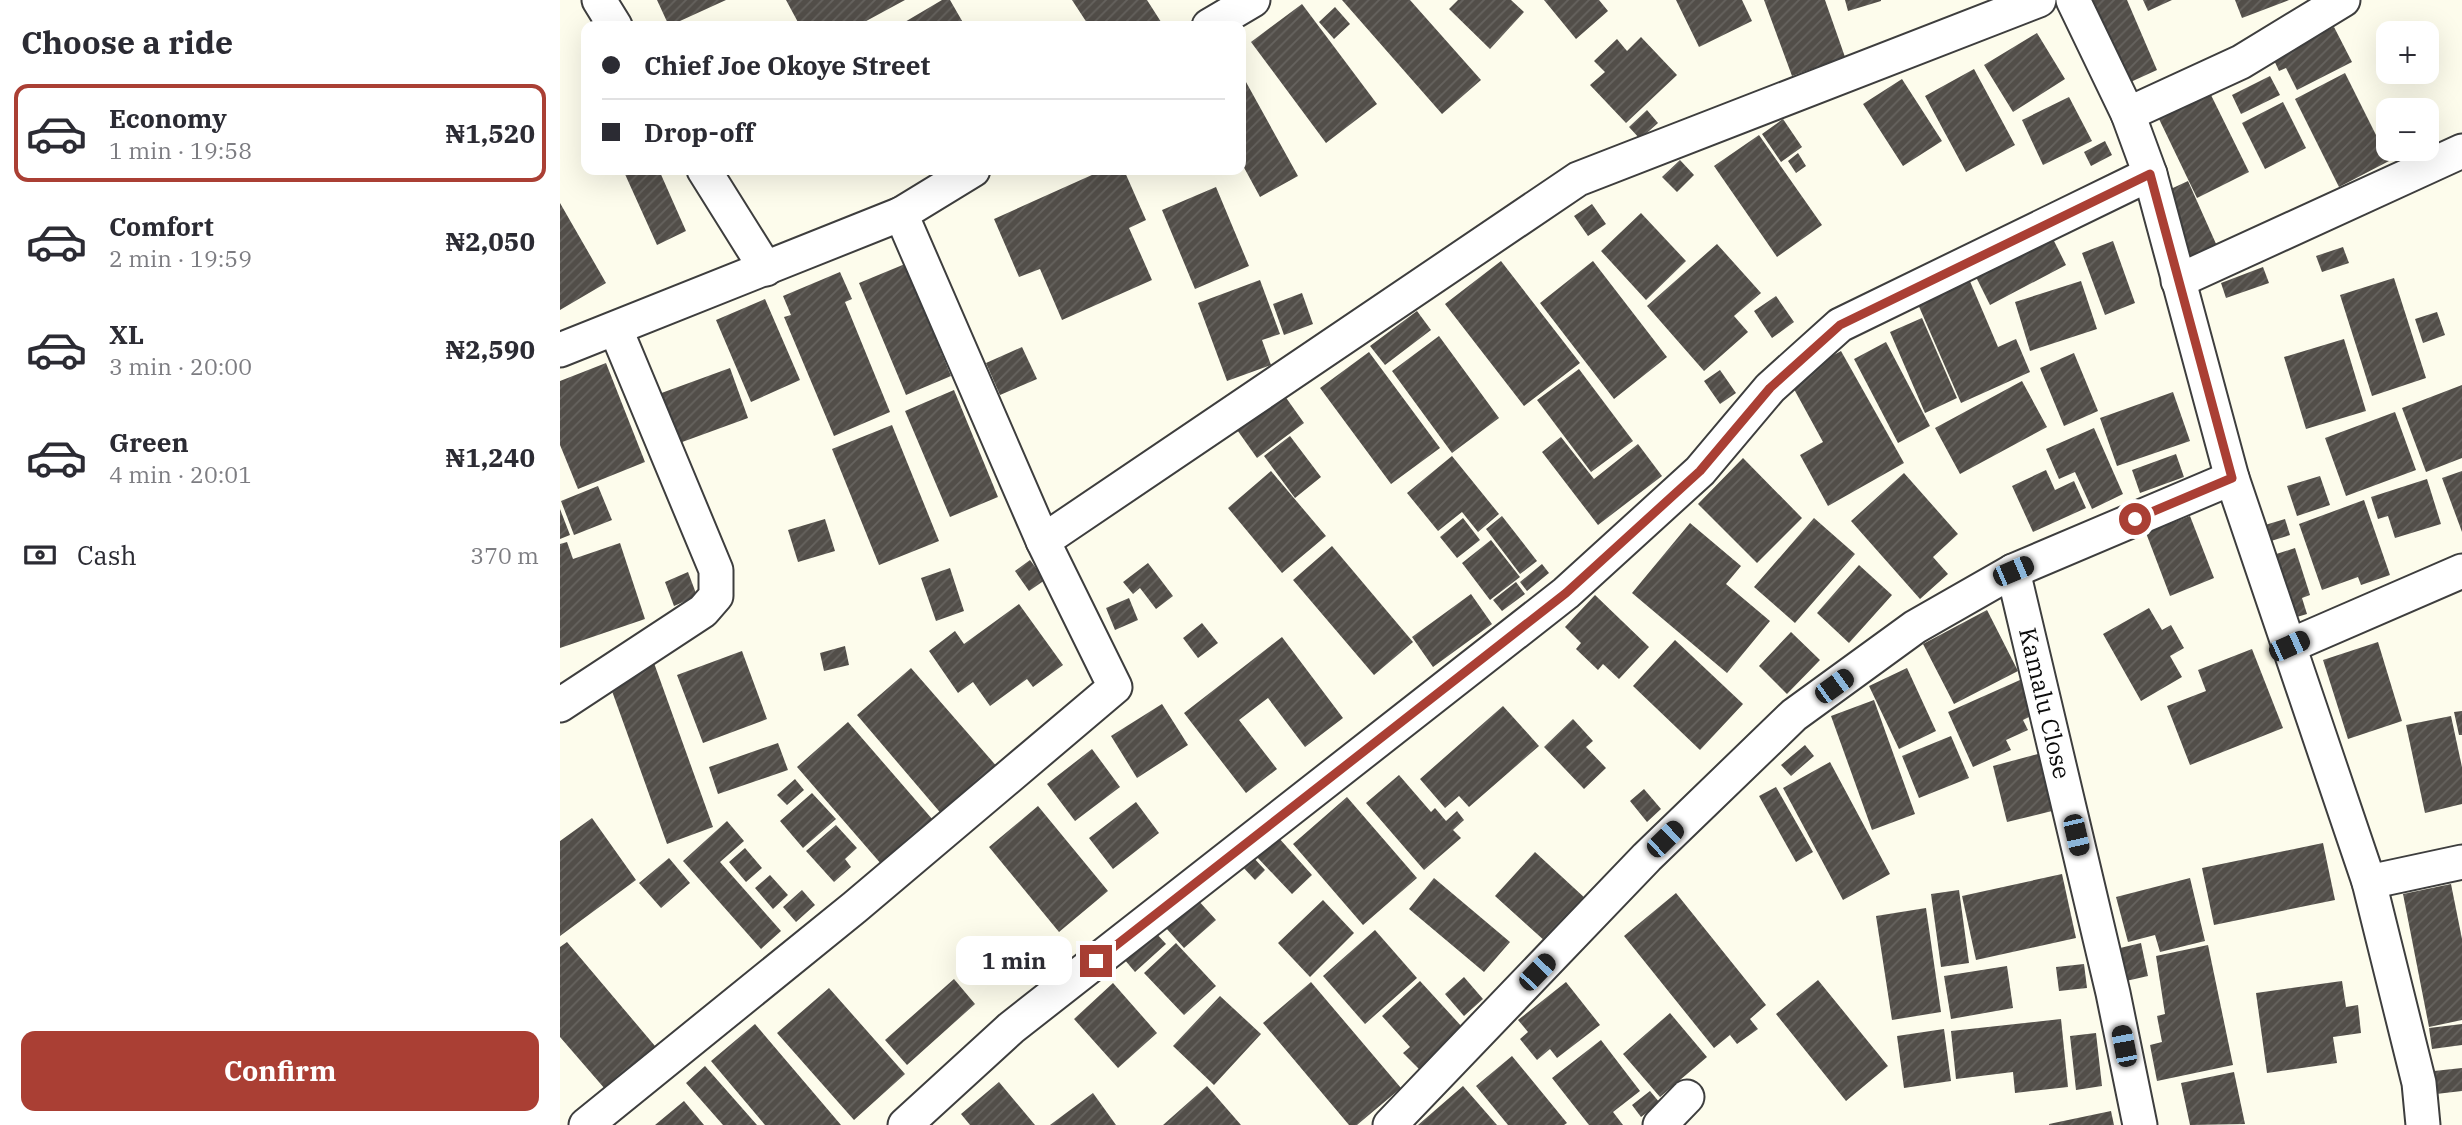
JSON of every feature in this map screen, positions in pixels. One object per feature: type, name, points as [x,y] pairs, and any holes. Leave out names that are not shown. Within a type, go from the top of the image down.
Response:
[{"type":"street","points":[[599,0],[612,21]]},
{"type":"street","points":[[1217,21],[1252,0]]},
{"type":"street","points":[[1043,541],[1578,179],[2039,0]]},
{"type":"street","points":[[2073,0],[2128,114],[2150,174],[2232,478],[2369,883],[2418,1083],[2423,1125]]},
{"type":"street","points":[[2128,114],[2241,62],[2343,0]]},
{"type":"street","points":[[2178,281],[2462,151]]},
{"type":"street","points":[[905,1125],[1011,1028],[1566,593],[1700,471],[1770,388],[1840,325],[2150,174]]},
{"type":"street","points":[[707,175],[766,270]]},
{"type":"street","points":[[560,350],[616,330],[901,214],[965,175]]},
{"type":"street","points":[[586,1125],[855,907],[1115,688],[1043,541],[901,214]]},
{"type":"street","points":[[560,705],[703,611],[716,596],[716,569],[616,330]]},
{"type":"street","points":[[1390,1125],[1647,857],[1794,715],[1915,627],[2013,571],[2232,478]]},
{"type":"street","name":"Kamalu Close","points":[[2013,571],[2113,993],[2140,1125]]},
{"type":"street","points":[[2289,646],[2462,571]]},
{"type":"street","points":[[2369,883],[2462,862]]},
{"type":"street","points":[[1660,1125],[1687,1097]]},
{"type":"building","points":[[657,0],[726,0],[680,21],[667,21]]},
{"type":"building","points":[[786,0],[905,0],[866,21],[797,21]]},
{"type":"building","points":[[942,0],[950,0],[962,21],[906,21]]},
{"type":"building","points":[[1072,0],[1147,0],[1160,21],[1086,21]]},
{"type":"building","points":[[1342,0],[1410,0],[1481,80],[1442,114]]},
{"type":"building","points":[[1458,0],[1511,0],[1524,12],[1490,49],[1449,9]]},
{"type":"building","points":[[1544,0],[1599,0],[1608,11],[1576,39]]},
{"type":"building","points":[[1676,0],[1742,0],[1752,21],[1699,47]]},
{"type":"building","points":[[1764,0],[1825,0],[1845,57],[1792,76]]},
{"type":"building","points":[[1845,0],[1881,0],[1881,1],[1848,11]]},
{"type":"building","points":[[2088,0],[2127,0],[2157,70],[2124,85]]},
{"type":"building","points":[[2143,0],[2172,0],[2148,11]]},
{"type":"building","points":[[2235,0],[2289,0],[2242,18]]},
{"type":"building","points":[[1302,4],[1377,104],[1326,143],[1251,42]]},
{"type":"building","points":[[1335,7],[1350,24],[1334,39],[1319,22]]},
{"type":"building","points":[[2334,27],[2352,62],[2297,90],[2286,68],[2279,71],[2273,58]]},
{"type":"building","points":[[2037,33],[2065,79],[2013,112],[1984,65]]},
{"type":"building","points":[[1641,37],[1677,75],[1626,123],[1590,85],[1605,72],[1594,61],[1617,39],[1627,51]]},
{"type":"building","points":[[1974,69],[2015,145],[1966,172],[1925,96]]},
{"type":"building","points":[[2345,73],[2376,135],[2376,161],[2389,161],[2339,187],[2295,99]]},
{"type":"building","points":[[2270,76],[2280,95],[2241,114],[2232,95]]},
{"type":"building","points":[[1902,79],[1942,141],[1903,166],[1863,104]]},
{"type":"building","points":[[1246,82],[1298,176],[1260,197],[1246,171]]},
{"type":"building","points":[[2210,93],[2249,172],[2197,198],[2159,119]]},
{"type":"building","points":[[2069,97],[2092,141],[2043,165],[2022,120]]},
{"type":"building","points":[[2283,102],[2306,148],[2265,169],[2242,123]]},
{"type":"building","points":[[1647,110],[1658,123],[1640,139],[1629,127]]},
{"type":"building","points":[[1783,119],[1802,147],[1781,162],[1762,134]]},
{"type":"building","points":[[1759,135],[1822,225],[1777,257],[1714,166]]},
{"type":"building","points":[[2105,141],[2112,155],[2091,166],[2084,152]]},
{"type":"building","points":[[1798,153],[1806,166],[1796,173],[1788,161]]},
{"type":"building","points":[[1680,160],[1694,175],[1677,192],[1662,177]]},
{"type":"building","points":[[625,175],[661,175],[686,231],[657,245]]},
{"type":"building","points":[[1092,175],[1126,175],[1146,220],[1129,228],[1152,280],[1062,320],[1040,269],[1019,277],[994,219]]},
{"type":"building","points":[[2188,181],[2217,246],[2192,258],[2162,193]]},
{"type":"building","points":[[1216,187],[1249,266],[1195,289],[1162,210]]},
{"type":"building","points":[[560,203],[606,283],[560,310]]},
{"type":"building","points":[[1592,204],[1606,224],[1588,236],[1574,216]]},
{"type":"building","points":[[1641,213],[1686,261],[1646,300],[1601,251]]},
{"type":"building","points":[[2047,227],[2066,265],[1990,305],[1971,267]]},
{"type":"building","points":[[2113,241],[2135,303],[2105,315],[2082,253]]},
{"type":"building","points":[[1717,244],[1761,293],[1734,316],[1748,332],[1704,371],[1647,306]]},
{"type":"building","points":[[2343,247],[2349,263],[2322,272],[2316,256]]},
{"type":"building","points":[[1501,261],[1580,363],[1524,406],[1445,304]]},
{"type":"building","points":[[1593,261],[1667,357],[1614,399],[1540,303]]},
{"type":"building","points":[[905,264],[951,376],[906,395],[859,283]]},
{"type":"building","points":[[2263,267],[2269,283],[2226,298],[2221,283]]},
{"type":"building","points":[[840,272],[852,299],[845,302],[890,412],[834,436],[784,317],[791,315],[783,296]]},
{"type":"building","points":[[2394,278],[2426,378],[2372,396],[2340,295]]},
{"type":"building","points":[[1969,279],[1998,347],[2016,339],[2030,372],[1961,403],[1917,302]]},
{"type":"building","points":[[1260,280],[1280,334],[1262,340],[1271,365],[1227,381],[1198,303]]},
{"type":"building","points":[[2081,281],[2097,329],[2030,351],[2015,302]]},
{"type":"building","points":[[1302,293],[1313,324],[1284,335],[1273,304]]},
{"type":"building","points":[[1776,296],[1794,322],[1772,338],[1754,311]]},
{"type":"building","points":[[765,299],[800,380],[751,402],[716,320]]},
{"type":"building","points":[[1417,311],[1431,330],[1385,365],[1370,346]]},
{"type":"building","points":[[2437,312],[2445,335],[2423,343],[2415,319]]},
{"type":"building","points":[[1922,318],[1957,398],[1925,413],[1890,332]]},
{"type":"building","points":[[1439,336],[1499,418],[1452,453],[1392,371]]},
{"type":"building","points":[[2344,339],[2366,411],[2306,429],[2284,357]]},
{"type":"building","points":[[1886,342],[1930,426],[1898,443],[1854,359]]},
{"type":"building","points":[[1022,347],[1037,379],[1000,395],[986,363]]},
{"type":"building","points":[[1841,351],[1904,463],[1828,506],[1800,455],[1823,442],[1789,380]]},
{"type":"building","points":[[1369,352],[1440,448],[1391,484],[1320,388]]},
{"type":"building","points":[[2074,353],[2098,411],[2064,426],[2040,368]]},
{"type":"building","points":[[606,363],[645,462],[578,489],[560,445],[560,381]]},
{"type":"building","points":[[730,368],[748,418],[674,445],[656,395]]},
{"type":"building","points":[[1579,369],[1633,441],[1591,472],[1537,400]]},
{"type":"building","points":[[1720,370],[1736,393],[1720,404],[1704,381]]},
{"type":"building","points":[[2022,381],[2047,427],[1960,474],[1935,428]]},
{"type":"building","points":[[2462,385],[2462,458],[2426,472],[2402,408]]},
{"type":"building","points":[[954,390],[998,497],[950,517],[905,411]]},
{"type":"building","points":[[1282,392],[1304,423],[1257,458],[1235,427]]},
{"type":"building","points":[[2173,392],[2190,441],[2117,466],[2100,418]]},
{"type":"building","points":[[2395,412],[2416,470],[2346,496],[2325,438]]},
{"type":"building","points":[[892,425],[939,541],[879,565],[832,449]]},
{"type":"building","points":[[2094,428],[2123,494],[2092,509],[2075,472],[2059,479],[2046,449]]},
{"type":"building","points":[[1290,436],[1321,477],[1295,498],[1264,456]]},
{"type":"building","points":[[1561,437],[1594,479],[1638,444],[1662,476],[1598,525],[1542,452]]},
{"type":"building","points":[[2176,454],[2184,477],[2140,493],[2132,470]]},
{"type":"building","points":[[1452,456],[1499,514],[1478,532],[1462,512],[1438,531],[1407,493]]},
{"type":"building","points":[[1743,458],[1802,518],[1757,563],[1698,504]]},
{"type":"building","points":[[2046,470],[2055,490],[2074,481],[2086,508],[2033,532],[2012,486]]},
{"type":"building","points":[[1271,471],[1326,536],[1282,573],[1228,508]]},
{"type":"building","points":[[2462,471],[2462,532],[2442,478]]},
{"type":"building","points":[[1904,473],[1958,534],[1933,557],[1948,574],[1920,599],[1851,521]]},
{"type":"building","points":[[2320,476],[2330,505],[2297,516],[2287,486]]},
{"type":"building","points":[[2427,479],[2441,524],[2395,538],[2388,516],[2378,519],[2371,497]]},
{"type":"building","points":[[598,486],[612,520],[574,535],[561,501]]},
{"type":"building","points":[[2364,500],[2390,575],[2361,585],[2358,577],[2322,590],[2299,524]]},
{"type":"building","points":[[560,509],[570,535],[560,539]]},
{"type":"building","points":[[1502,516],[1537,561],[1520,574],[1486,529]]},
{"type":"building","points":[[2190,516],[2214,578],[2170,596],[2146,533]]},
{"type":"building","points":[[1463,518],[1480,540],[1457,558],[1440,537]]},
{"type":"building","points":[[1814,518],[1855,554],[1795,623],[1754,587]]},
{"type":"building","points":[[825,519],[835,551],[798,562],[788,530]]},
{"type":"building","points":[[2285,519],[2290,535],[2271,541],[2265,525]]},
{"type":"building","points":[[1690,523],[1741,566],[1726,584],[1770,621],[1727,673],[1632,593]]},
{"type":"building","points":[[1491,540],[1520,577],[1490,600],[1462,563]]},
{"type":"building","points":[[567,542],[573,559],[620,543],[645,619],[560,648],[560,544]]},
{"type":"building","points":[[1332,546],[1413,642],[1374,675],[1293,580]]},
{"type":"building","points":[[2295,548],[2310,595],[2302,598],[2307,614],[2290,619],[2270,556]]},
{"type":"building","points":[[1030,560],[1045,580],[1029,591],[1015,571]]},
{"type":"building","points":[[1148,563],[1173,596],[1156,609],[1140,588],[1133,594],[1123,582]]},
{"type":"building","points":[[1542,564],[1549,573],[1527,591],[1520,582]]},
{"type":"building","points":[[1859,565],[1892,595],[1849,643],[1817,613]]},
{"type":"building","points":[[950,568],[964,611],[936,621],[921,578]]},
{"type":"building","points":[[688,572],[697,596],[674,606],[665,582]]},
{"type":"building","points":[[1516,582],[1525,594],[1502,611],[1493,600]]},
{"type":"building","points":[[1471,594],[1492,624],[1433,667],[1412,637]]},
{"type":"building","points":[[1595,595],[1649,647],[1619,679],[1603,664],[1598,670],[1576,649],[1581,643],[1565,627]]},
{"type":"building","points":[[1129,598],[1138,620],[1115,630],[1106,608]]},
{"type":"building","points":[[1019,604],[1063,665],[1033,687],[1027,679],[990,706],[973,682],[958,693],[929,651],[955,631],[964,644]]},
{"type":"building","points":[[2149,608],[2162,630],[2171,625],[2184,648],[2170,656],[2182,677],[2141,701],[2103,634]]},
{"type":"building","points":[[1987,610],[2018,671],[1954,704],[1923,644]]},
{"type":"building","points":[[1202,623],[1218,643],[1198,658],[1183,638]]},
{"type":"building","points":[[1791,632],[1820,660],[1787,694],[1759,666]]},
{"type":"building","points":[[1282,637],[1343,718],[1305,747],[1268,698],[1239,720],[1277,769],[1246,793],[1184,713]]},
{"type":"building","points":[[1675,640],[1743,704],[1700,750],[1633,686]]},
{"type":"building","points":[[2378,642],[2402,721],[2348,739],[2323,660]]},
{"type":"building","points":[[845,646],[849,665],[824,671],[820,653]]},
{"type":"building","points":[[2252,649],[2283,728],[2190,765],[2167,706],[2206,691],[2198,670]]},
{"type":"building","points":[[742,651],[767,719],[703,743],[677,675]]},
{"type":"building","points":[[654,663],[713,827],[667,844],[608,680]]},
{"type":"building","points":[[911,668],[999,769],[944,817],[857,715]]},
{"type":"building","points":[[1907,668],[1936,731],[1899,749],[1869,686]]},
{"type":"building","points":[[2020,680],[2035,714],[2023,720],[2028,730],[2006,740],[2011,750],[1973,767],[1948,712]]},
{"type":"building","points":[[1874,700],[1915,814],[1872,830],[1831,716]]},
{"type":"building","points":[[1162,704],[1188,745],[1137,778],[1111,736]]},
{"type":"building","points":[[1503,706],[1539,746],[1469,807],[1459,796],[1445,808],[1420,779]]},
{"type":"building","points":[[2462,711],[2462,735],[2459,735],[2454,712]]},
{"type":"building","points":[[2451,716],[2462,767],[2462,804],[2425,813],[2406,725]]},
{"type":"building","points":[[1573,719],[1593,741],[1586,747],[1606,768],[1584,789],[1544,747]]},
{"type":"building","points":[[848,722],[933,820],[882,865],[797,767]]},
{"type":"building","points":[[1951,736],[1969,778],[1919,798],[1902,756]]},
{"type":"building","points":[[778,743],[788,770],[718,794],[709,767]]},
{"type":"building","points":[[1805,745],[1814,756],[1791,776],[1781,765]]},
{"type":"building","points":[[1092,749],[1120,787],[1075,821],[1047,784]]},
{"type":"building","points":[[2038,754],[2052,811],[2007,822],[1993,766]]},
{"type":"building","points":[[1830,762],[1890,874],[1843,900],[1783,788]]},
{"type":"building","points":[[1399,775],[1431,812],[1435,808],[1446,821],[1457,811],[1464,820],[1453,830],[1461,838],[1424,870],[1366,803]]},
{"type":"building","points":[[795,779],[804,790],[787,805],[777,795]]},
{"type":"building","points":[[1776,787],[1813,852],[1796,862],[1759,796]]},
{"type":"building","points":[[1644,789],[1661,809],[1647,822],[1630,801]]},
{"type":"building","points":[[812,793],[836,819],[803,848],[780,821]]},
{"type":"building","points":[[1347,797],[1417,878],[1363,925],[1293,844]]},
{"type":"building","points":[[1136,802],[1159,833],[1113,869],[1089,838]]},
{"type":"building","points":[[1038,806],[1108,891],[1059,932],[989,847]]},
{"type":"building","points":[[592,818],[636,880],[560,936],[560,841]]},
{"type":"building","points":[[727,821],[744,841],[720,862],[781,931],[761,949],[683,861]]},
{"type":"building","points":[[836,825],[857,848],[845,859],[851,867],[834,882],[806,851]]},
{"type":"building","points":[[1278,837],[1312,875],[1292,894],[1256,856]]},
{"type":"building","points":[[2323,843],[2335,900],[2214,925],[2202,868]]},
{"type":"building","points":[[745,848],[762,868],[746,882],[729,862]]},
{"type":"building","points":[[1535,852],[1586,899],[1546,942],[1495,896]]},
{"type":"building","points":[[1251,855],[1265,870],[1255,880],[1240,864]]},
{"type":"building","points":[[669,858],[690,883],[661,908],[639,883]]},
{"type":"building","points":[[2062,874],[2076,938],[1976,960],[1962,896]]},
{"type":"building","points":[[770,875],[788,895],[773,909],[755,888]]},
{"type":"building","points":[[1434,878],[1510,942],[1484,972],[1409,909]]},
{"type":"building","points":[[2190,878],[2205,941],[2160,952],[2155,935],[2128,942],[2116,897]]},
{"type":"building","points":[[2451,884],[2462,939],[2462,1020],[2429,1027],[2403,894]]},
{"type":"building","points":[[802,890],[815,905],[796,922],[783,907]]},
{"type":"building","points":[[1959,890],[1969,963],[1941,967],[1931,894]]},
{"type":"building","points":[[1676,893],[1766,1005],[1750,1019],[1758,1029],[1737,1044],[1730,1035],[1714,1048],[1624,936]]},
{"type":"building","points":[[1197,899],[1216,920],[1184,948],[1166,928]]},
{"type":"building","points":[[1323,900],[1354,933],[1310,977],[1278,943]]},
{"type":"building","points":[[1926,908],[1941,1012],[1892,1020],[1876,916]]},
{"type":"building","points":[[1375,930],[1417,978],[1365,1024],[1323,976]]},
{"type":"building","points":[[1154,931],[1166,944],[1135,972],[1124,959]]},
{"type":"building","points":[[567,942],[655,1046],[605,1089],[560,1037],[560,947]]},
{"type":"building","points":[[1176,943],[1216,986],[1184,1015],[1144,973]]},
{"type":"building","points":[[2141,943],[2148,976],[2126,981],[2120,948]]},
{"type":"building","points":[[2208,945],[2233,1065],[2157,1081],[2150,1045],[2162,1042],[2157,1016],[2165,1014],[2156,956]]},
{"type":"building","points":[[2084,964],[2087,988],[2059,991],[2056,967]]},
{"type":"building","points":[[2007,966],[2013,1008],[1951,1019],[1944,976]]},
{"type":"building","points":[[1464,977],[1483,999],[1464,1016],[1445,994]]},
{"type":"building","points":[[954,979],[975,1004],[907,1065],[885,1040]]},
{"type":"building","points":[[1818,980],[1888,1066],[1846,1101],[1776,1014]]},
{"type":"building","points":[[1420,981],[1463,1028],[1419,1069],[1403,1053],[1410,1047],[1382,1016]]},
{"type":"building","points":[[2342,981],[2346,1007],[2358,1005],[2361,1033],[2333,1037],[2337,1063],[2267,1073],[2256,993]]},
{"type":"building","points":[[1311,982],[1401,1088],[1357,1125],[1349,1125],[1263,1023]]},
{"type":"building","points":[[1566,982],[1600,1025],[1557,1058],[1550,1049],[1537,1060],[1520,1039],[1528,1032],[1518,1020]]},
{"type":"building","points":[[1113,983],[1157,1033],[1118,1068],[1074,1019]]},
{"type":"building","points":[[829,988],[905,1074],[854,1120],[777,1033]]},
{"type":"building","points":[[1220,996],[1261,1034],[1214,1085],[1173,1046]]},
{"type":"building","points":[[1670,1013],[1707,1057],[1660,1097],[1623,1054]]},
{"type":"building","points":[[2061,1019],[2068,1087],[2015,1093],[2013,1072],[1956,1079],[1951,1031]]},
{"type":"building","points":[[755,1024],[841,1125],[765,1125],[711,1061]]},
{"type":"building","points":[[2462,1024],[2462,1045],[2432,1049],[2429,1028]]},
{"type":"building","points":[[1944,1029],[1951,1081],[1904,1088],[1897,1036]]},
{"type":"building","points":[[2096,1033],[2102,1086],[2076,1090],[2070,1036]]},
{"type":"building","points":[[1601,1040],[1640,1091],[1613,1112],[1623,1125],[1589,1125],[1552,1078]]},
{"type":"building","points":[[1512,1056],[1567,1123],[1508,1125],[1476,1086]]},
{"type":"building","points":[[705,1066],[757,1125],[723,1125],[686,1083]]},
{"type":"building","points":[[2462,1068],[2462,1091],[2436,1094],[2434,1071]]},
{"type":"building","points":[[2234,1072],[2245,1124],[2190,1125],[2181,1083]]},
{"type":"building","points":[[999,1082],[1035,1125],[970,1125],[961,1114]]},
{"type":"building","points":[[1207,1086],[1241,1125],[1163,1125]]},
{"type":"building","points":[[1463,1086],[1497,1125],[1418,1125]]},
{"type":"building","points":[[1650,1091],[1660,1103],[1641,1117],[1632,1105]]},
{"type":"building","points":[[1093,1093],[1116,1125],[1050,1125]]},
{"type":"building","points":[[684,1101],[704,1125],[655,1125]]},
{"type":"building","points":[[2111,1111],[2114,1125],[2049,1125],[2049,1124]]},
{"type":"route","points":[[1096,961],[1566,593],[1700,471],[1770,388],[1840,325],[2150,174],[2232,478],[2135,519]]}]
